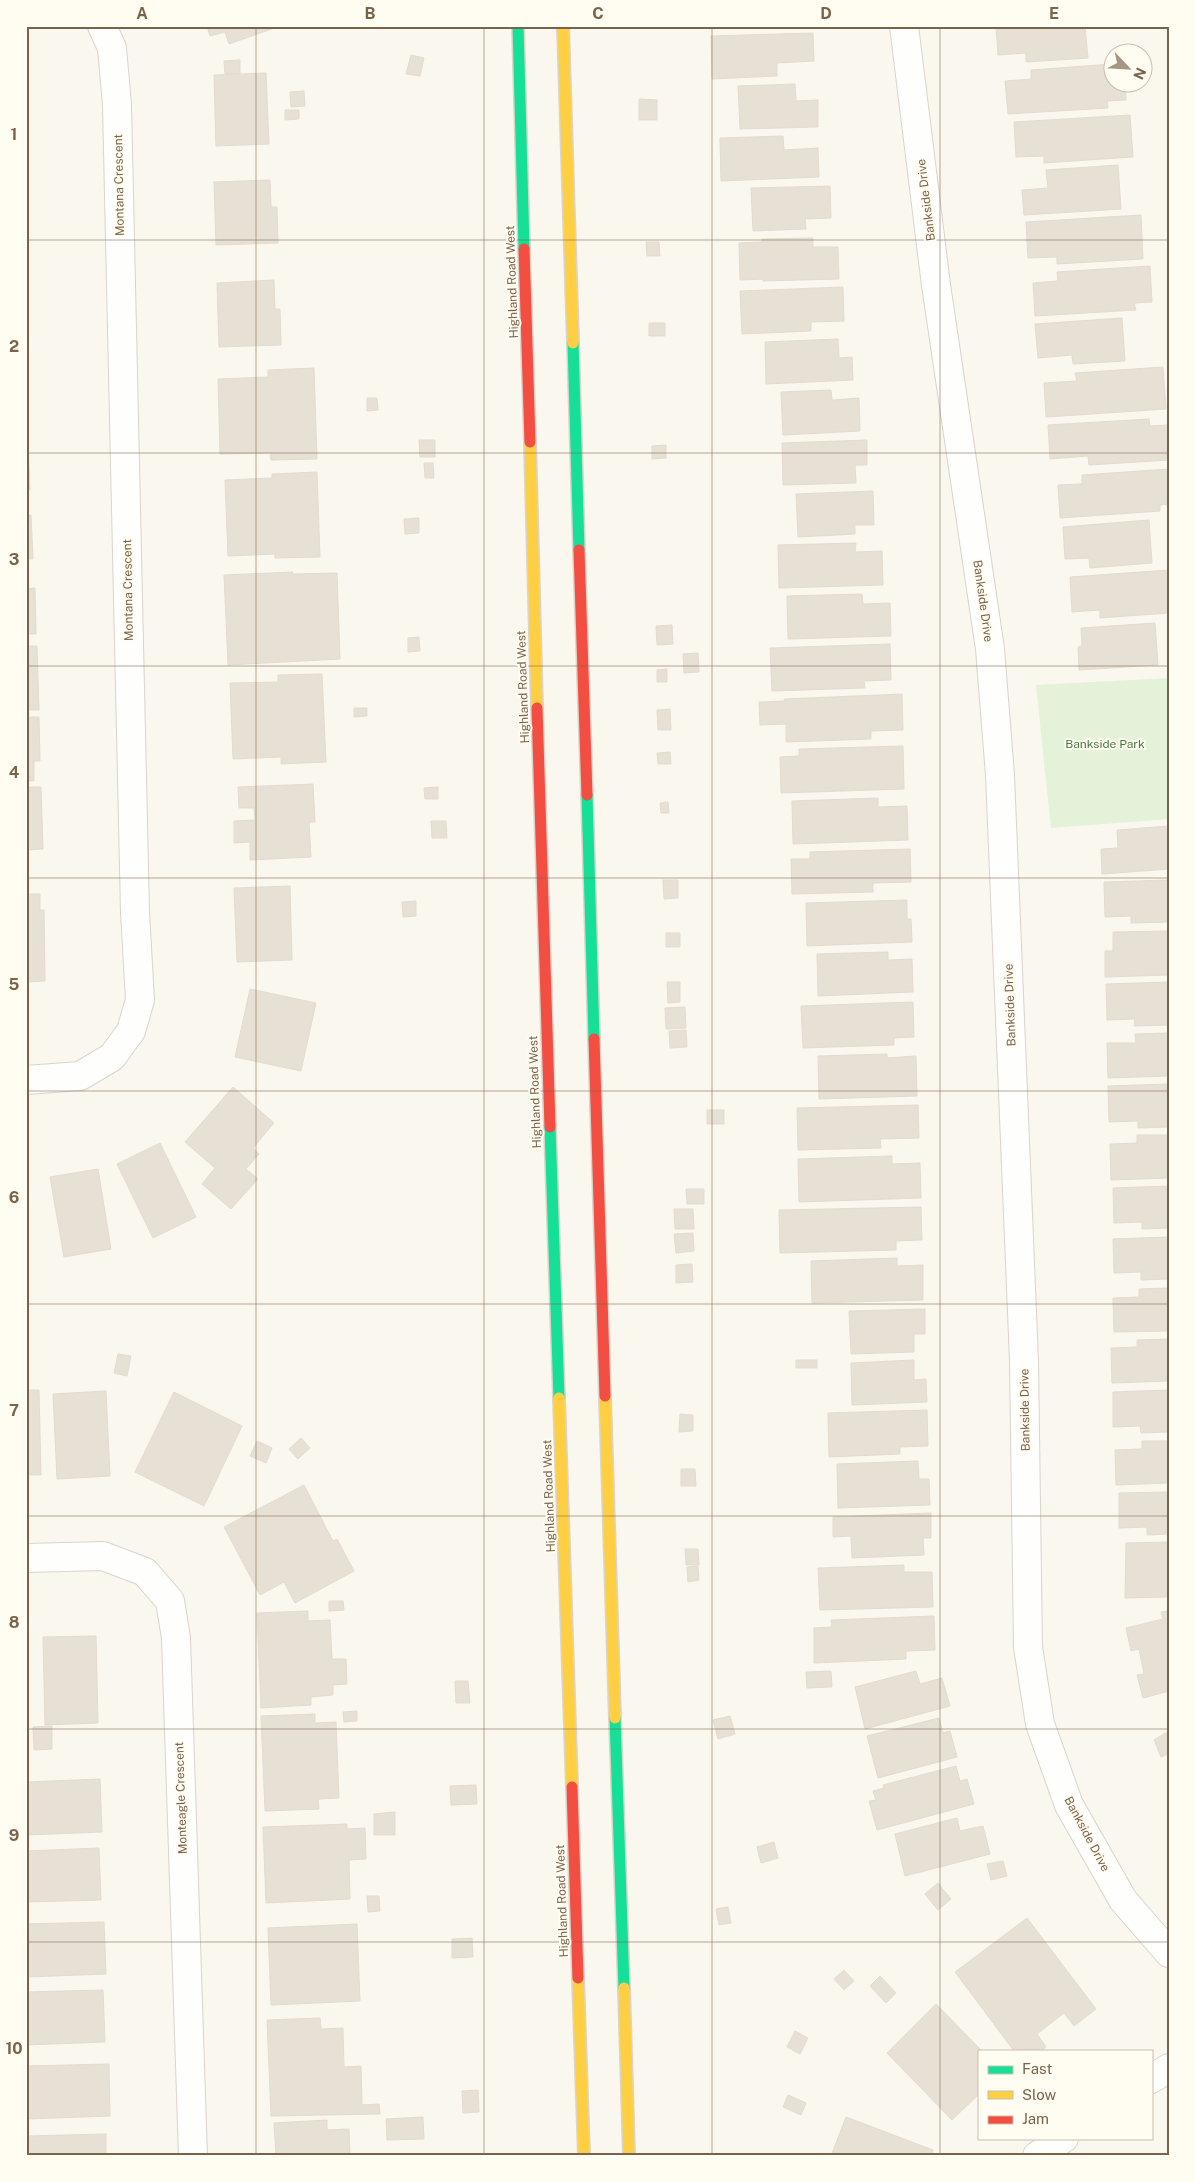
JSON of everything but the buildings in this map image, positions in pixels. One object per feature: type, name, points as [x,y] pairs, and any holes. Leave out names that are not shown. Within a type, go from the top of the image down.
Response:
[{"type":"main road","name":"Highland Road West","points":[[518,26],[541,839],[584,2156]]},
{"type":"main road","points":[[564,26],[629,2156]]},
{"type":"street","name":"Montana Crescent","points":[[26,1080],[80,1076],[112,1057],[131,1031],[140,1000],[135,912],[117,106],[112,48],[102,26]]},
{"type":"street","name":"Bankside Drive","points":[[904,26],[936,285],[990,648],[1000,775],[1024,1361],[1028,1648],[1040,1724],[1069,1805],[1123,1900],[1169,1953]]},
{"type":"street","name":"Monteagle Crescent","points":[[26,1558],[104,1556],[145,1572],[170,1601],[176,1638],[193,2156]]},
{"type":"street","points":[[1152,2079],[1169,2068]]},
{"type":"street","points":[[1037,2156],[1061,2140]]},
{"type":"green space","name":"Bankside Park","points":[[1169,678],[1169,819],[1051,828],[1036,685]]},
{"type":"traffic: fast","points":[[518,26],[524,249]]},
{"type":"traffic: fast","points":[[573,343],[579,550]]},
{"type":"traffic: fast","points":[[587,795],[594,1039]]},
{"type":"traffic: fast","points":[[550,1127],[559,1398]]},
{"type":"traffic: fast","points":[[615,1718],[624,1988]]},
{"type":"traffic: slow","points":[[563,26],[573,343]]},
{"type":"traffic: slow","points":[[530,442],[537,708]]},
{"type":"traffic: slow","points":[[605,1396],[615,1718]]},
{"type":"traffic: slow","points":[[559,1398],[572,1787]]},
{"type":"traffic: slow","points":[[578,1978],[584,2156]]},
{"type":"traffic: slow","points":[[624,1988],[629,2156]]},
{"type":"traffic: jam","points":[[524,249],[530,442]]},
{"type":"traffic: jam","points":[[579,550],[587,795]]},
{"type":"traffic: jam","points":[[537,708],[550,1127]]},
{"type":"traffic: jam","points":[[594,1039],[605,1396]]},
{"type":"traffic: jam","points":[[572,1787],[578,1978]]}]
